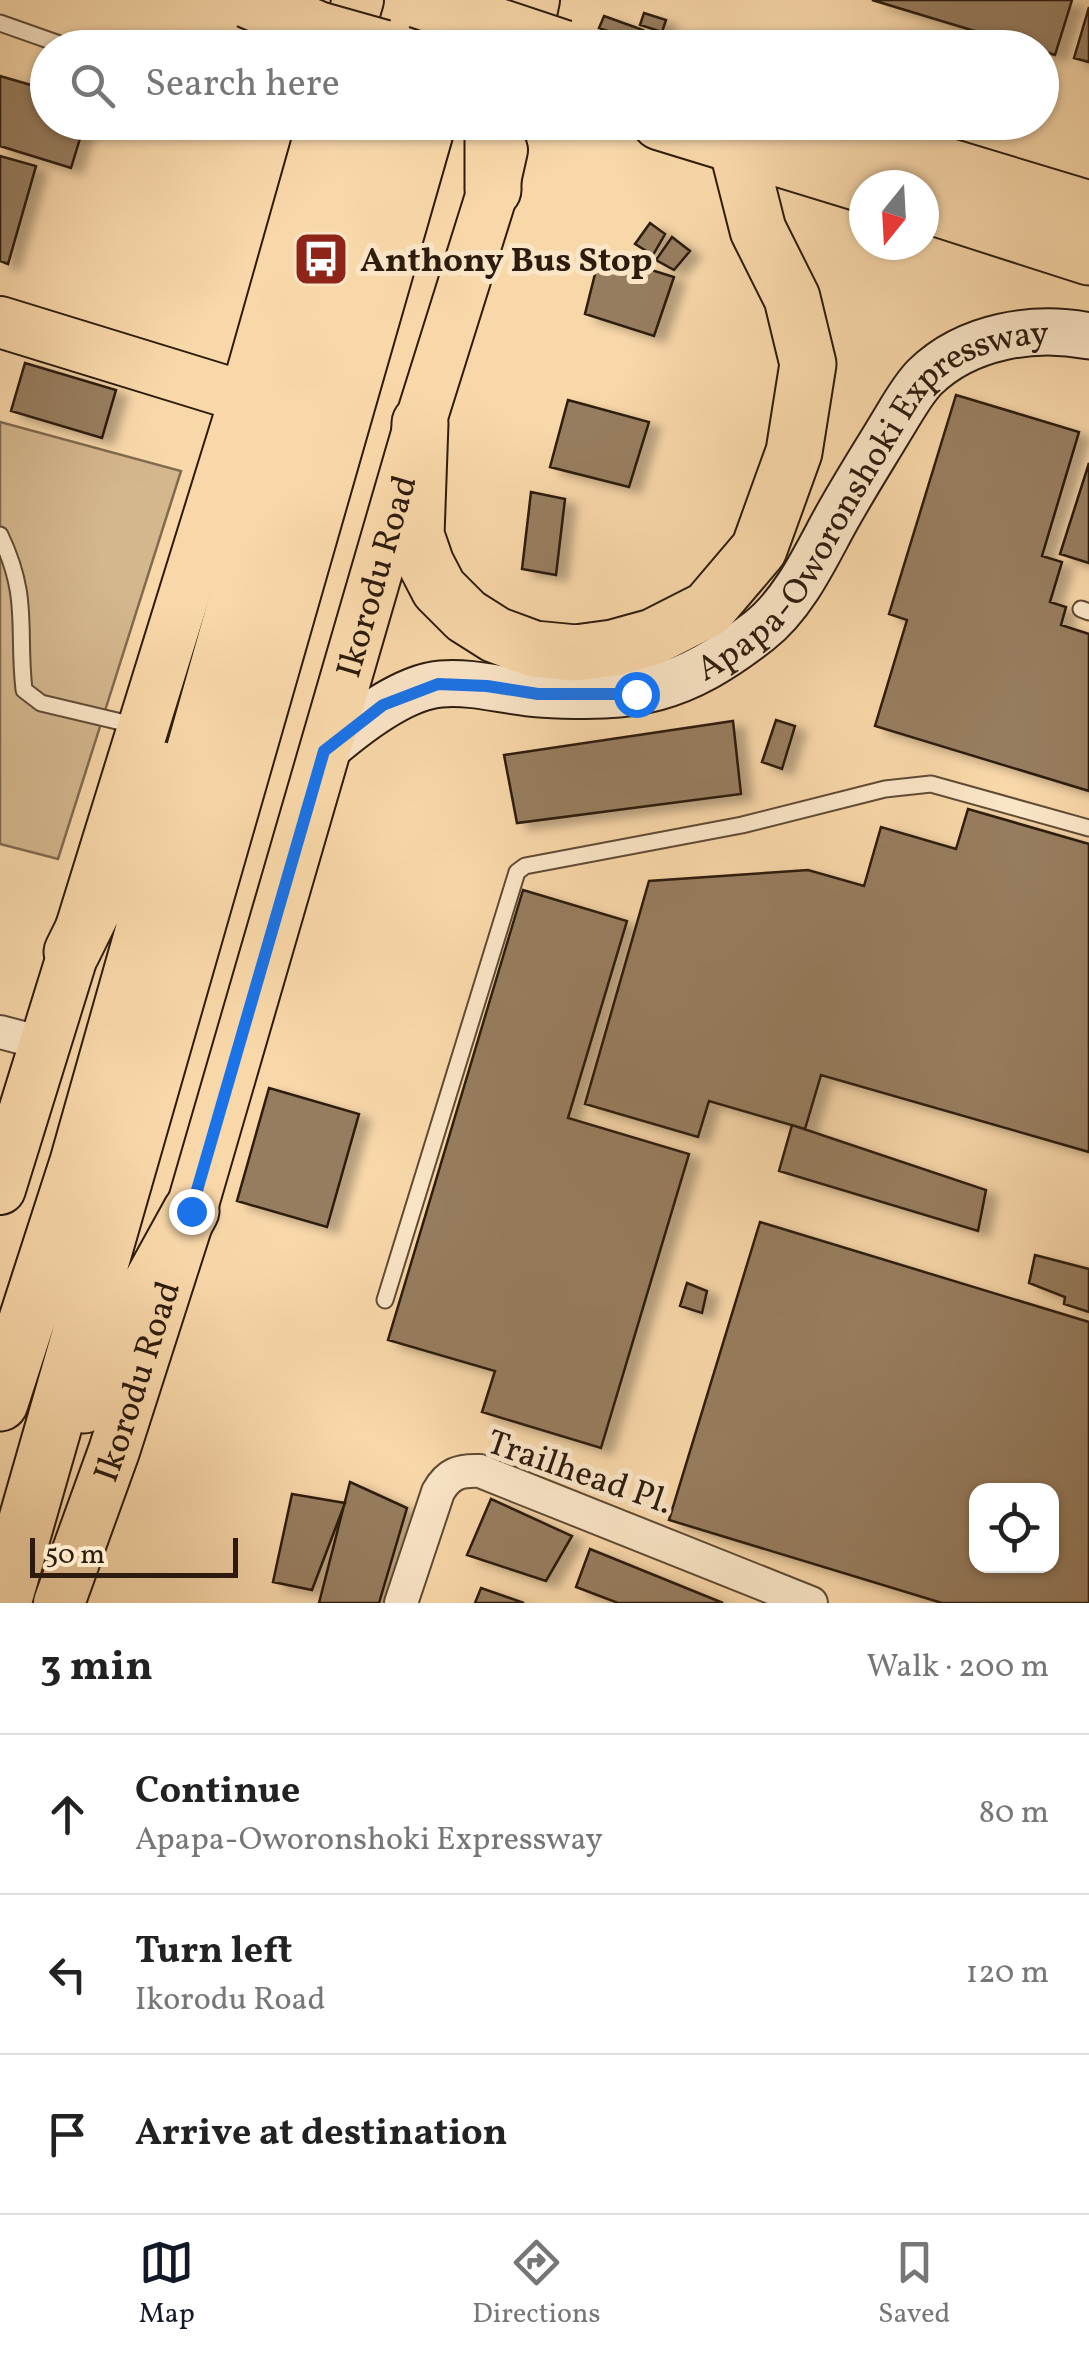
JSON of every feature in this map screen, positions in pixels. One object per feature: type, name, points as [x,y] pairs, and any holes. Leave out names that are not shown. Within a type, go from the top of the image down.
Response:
[{"type":"highway","points":[[248,0],[319,30]]},
{"type":"highway","points":[[398,30],[407,0]]},
{"type":"highway","points":[[418,0],[509,30]]},
{"type":"highway","points":[[455,30],[464,0]]},
{"type":"highway","points":[[492,0],[492,30]]},
{"type":"highway","points":[[0,1403],[78,1162],[367,140]]},
{"type":"highway","name":"Ikorodu Road","points":[[3,1603],[423,140]]},
{"type":"highway","points":[[493,140],[493,190]]},
{"type":"highway","points":[[725,140],[849,180]]},
{"type":"highway","points":[[860,140],[1089,210]]},
{"type":"highway","points":[[420,423],[416,535],[439,589],[481,626],[534,649],[576,653],[653,637],[708,609],[759,548],[794,452],[808,364],[792,298],[758,230],[736,143]]},
{"type":"highway","points":[[939,209],[1089,257]]},
{"type":"highway","points":[[72,952],[230,622]]},
{"type":"highway","points":[[38,1491],[191,1211]]},
{"type":"main road","points":[[349,30],[358,0]]},
{"type":"main road","points":[[528,30],[534,0]]},
{"type":"main road","points":[[0,1188],[21,1038],[72,952],[244,397],[318,140]]},
{"type":"main road","name":"Ikorodu Road","points":[[59,1603],[114,1451],[191,1211],[420,423],[493,190],[504,140]]},
{"type":"main road","points":[[0,322],[244,397]]},
{"type":"main road","name":"Apapa-Oworonshoki Expressway","points":[[324,751],[383,705],[438,684],[538,694],[636,694],[680,682],[764,628],[806,574],[844,504],[925,377],[956,355],[1029,330],[1089,336]]},
{"type":"street","name":"Trailhead Pl.","points":[[401,1603],[438,1492],[446,1477],[464,1470],[480,1471],[810,1603]]},
{"type":"lane","points":[[0,24],[30,34]]},
{"type":"lane","points":[[0,535],[14,563],[21,595],[24,690],[41,703],[142,727]]},
{"type":"lane","points":[[384,1300],[517,872],[526,866],[742,825],[886,789],[931,784],[1089,828]]},
{"type":"shaded area","points":[[0,422],[181,471],[58,859],[0,844]]},
{"type":"building","points":[[872,0],[1072,0],[1059,42],[1059,30],[971,30]]},
{"type":"building","points":[[1089,7],[1089,62],[1074,58]]},
{"type":"building","points":[[644,13],[666,20],[663,30],[640,25]]},
{"type":"building","points":[[604,16],[643,30],[604,30],[599,28]]},
{"type":"building","points":[[0,76],[30,85],[30,140],[80,140],[71,168],[0,146]]},
{"type":"building","points":[[0,156],[36,166],[8,264],[0,261]]},
{"type":"building","points":[[650,223],[665,234],[653,255],[635,244]]},
{"type":"building","points":[[672,237],[690,251],[674,270],[656,260]]},
{"type":"building","points":[[600,254],[674,277],[654,336],[585,314]]},
{"type":"building","points":[[25,363],[116,390],[102,438],[11,411]]},
{"type":"building","points":[[956,395],[1079,432],[1042,556],[1062,562],[1050,602],[1066,607],[1061,625],[1089,634],[1089,791],[875,726],[907,620],[889,614]]},
{"type":"building","points":[[568,400],[649,422],[629,487],[550,467]]},
{"type":"building","points":[[1089,463],[1089,563],[1060,554]]},
{"type":"building","points":[[531,492],[565,499],[556,575],[522,569]]},
{"type":"building","points":[[776,720],[795,726],[782,769],[762,762]]},
{"type":"building","points":[[733,721],[741,794],[517,823],[504,755]]},
{"type":"building","points":[[968,809],[1089,844],[1089,1152],[821,1075],[805,1129],[709,1101],[698,1137],[585,1104],[649,881],[808,870],[864,886],[881,827],[956,849]]},
{"type":"building","points":[[523,890],[627,921],[568,1118],[689,1154],[601,1448],[482,1412],[495,1371],[388,1340]]},
{"type":"building","points":[[269,1088],[359,1114],[327,1227],[237,1201]]},
{"type":"building","points":[[792,1125],[986,1190],[978,1231],[779,1171]]},
{"type":"building","points":[[760,1222],[1089,1322],[1089,1603],[942,1603],[669,1520]]},
{"type":"building","points":[[1035,1255],[1089,1269],[1089,1312],[1064,1304],[1065,1297],[1029,1283]]},
{"type":"building","points":[[687,1283],[707,1291],[702,1313],[680,1306]]},
{"type":"building","points":[[350,1482],[407,1508],[379,1603],[319,1603]]},
{"type":"building","points":[[292,1494],[345,1503],[312,1590],[273,1582]]},
{"type":"building","points":[[491,1499],[572,1536],[546,1581],[467,1555]]},
{"type":"building","points":[[590,1549],[723,1603],[618,1603],[576,1587]]},
{"type":"building","points":[[481,1588],[524,1603],[475,1603]]},
{"type":"place","name":"Anthony Bus Stop","points":[[321,259]]},
{"type":"route","points":[[191,1211],[324,751],[383,705],[438,684],[538,694],[636,694]]}]
